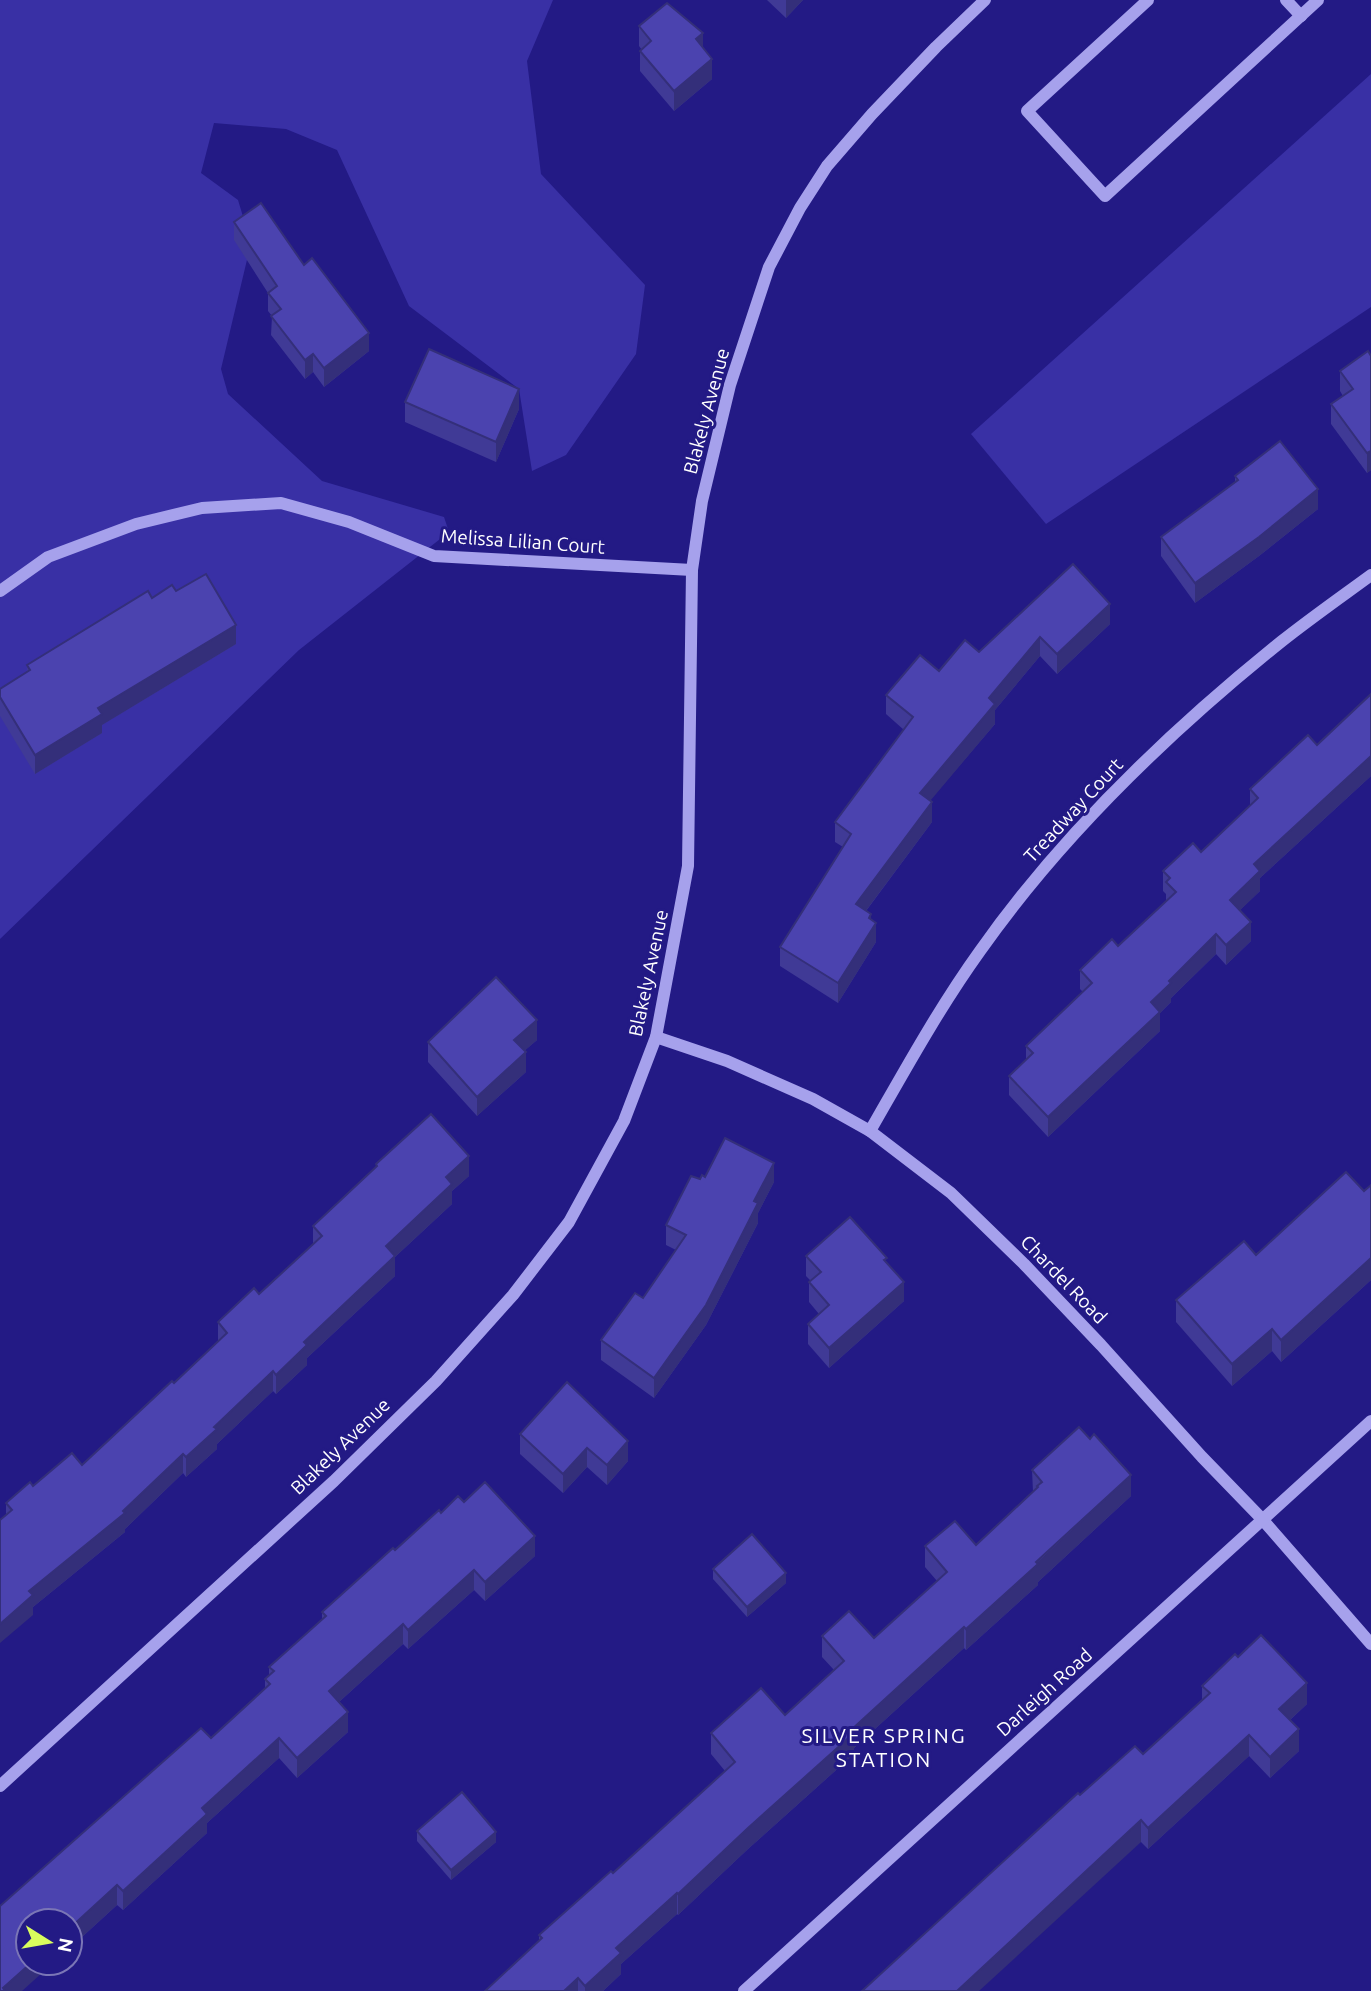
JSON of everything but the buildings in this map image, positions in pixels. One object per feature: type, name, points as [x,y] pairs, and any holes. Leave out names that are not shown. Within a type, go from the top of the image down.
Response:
[{"type":"street","name":"Blakely Avenue","points":[[0,1786],[334,1481],[436,1381],[513,1295],[569,1222],[624,1121],[656,1037],[688,866],[692,570],[702,501],[730,385],[769,267],[800,208],[827,166],[890,95],[985,0]]},
{"type":"street","points":[[1148,0],[1027,111],[1105,196],[1318,0]]},
{"type":"street","points":[[1286,0],[1301,16]]},
{"type":"street","name":"Melissa Lilian Court","points":[[0,591],[48,557],[136,524],[202,508],[281,503],[349,522],[434,556],[692,570]]},
{"type":"street","name":"Treadway Court","points":[[870,1131],[924,1038],[980,951],[1036,878],[1097,809],[1188,722],[1282,641],[1371,575]]},
{"type":"street","name":"Chardel Road","points":[[656,1037],[727,1061],[813,1099],[870,1131],[951,1193],[1024,1264],[1262,1519],[1371,1644]]},
{"type":"street","name":"Darleigh Road","points":[[744,1991],[1371,1421]]},
{"type":"shaded area","points":[[0,0],[553,0],[527,61],[541,174],[645,285],[636,354],[566,455],[532,471],[519,389],[409,306],[337,150],[286,129],[214,123],[201,173],[238,200],[251,243],[221,369],[228,394],[322,481],[444,517],[449,532],[299,650],[0,939]]},
{"type":"shaded area","points":[[1371,74],[1371,307],[1046,524],[971,434]]},
{"type":"district","name":"SILVER SPRING STATION","points":[[884,1747]]}]
